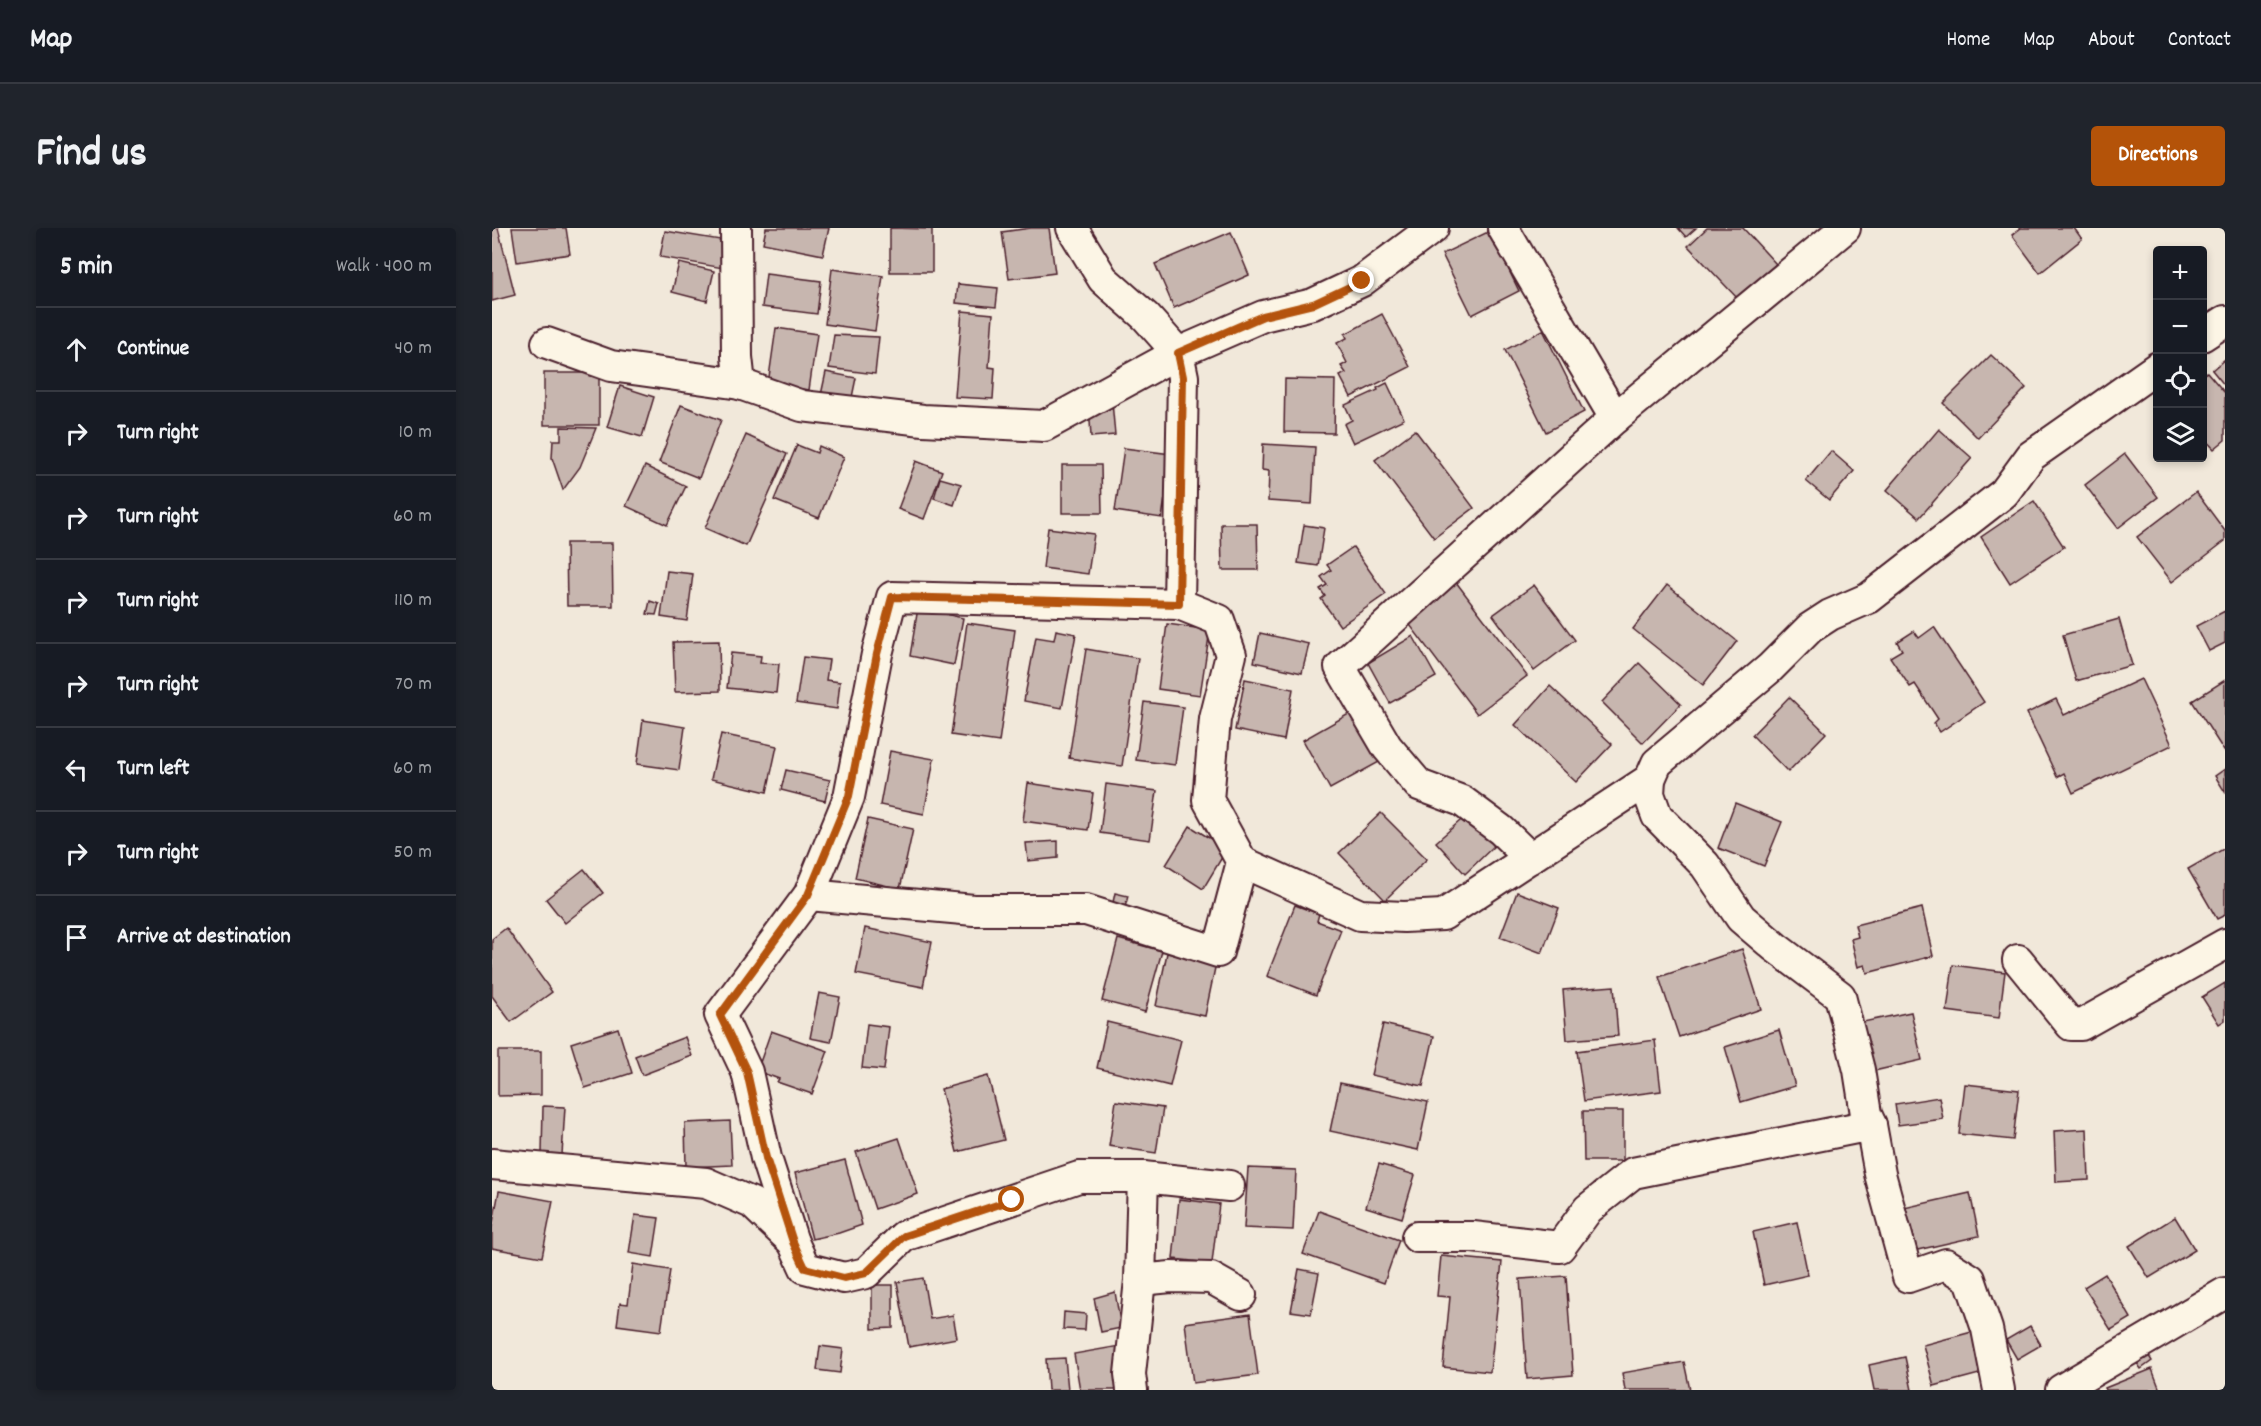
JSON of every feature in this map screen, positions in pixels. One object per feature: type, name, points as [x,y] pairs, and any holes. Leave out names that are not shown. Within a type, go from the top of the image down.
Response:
[{"type":"street","points":[[736,228],[737,357],[740,384]]},
{"type":"street","points":[[1072,228],[1103,279],[1146,317],[1178,353],[1183,377],[1179,604]]},
{"type":"street","points":[[547,343],[611,366],[740,384],[802,406],[923,420],[1044,426],[1178,353],[1263,316],[1313,304],[1362,281],[1433,228]]},
{"type":"street","points":[[1503,228],[1615,418]]},
{"type":"street","points":[[1530,858],[1501,830],[1461,801],[1419,785],[1387,747],[1340,667],[1615,418],[1845,228]]},
{"type":"street","points":[[2207,333],[2225,321]]},
{"type":"street","points":[[1999,1390],[1987,1329],[1970,1279],[1946,1263],[1908,1277],[1880,1174],[1871,1125],[1866,1114],[1859,1070],[1840,996],[1741,918],[1705,865],[1658,816],[1649,794],[1650,779],[1657,762],[1770,668],[1810,628],[1830,615],[1869,598],[2004,493],[2031,456],[2153,370]]},
{"type":"street","points":[[1229,1186],[1143,1177],[1079,1177],[904,1236],[866,1273],[844,1278],[805,1268],[793,1242],[766,1158],[747,1072],[720,1015],[808,895],[849,796],[877,654],[892,597],[1179,604],[1219,620],[1230,655],[1215,719],[1208,800],[1242,862],[1360,915],[1404,917],[1443,915],[1650,779]]},
{"type":"street","points":[[808,895],[974,910],[1086,910],[1218,952],[1242,862]]},
{"type":"street","points":[[2018,960],[2071,1025],[2081,1025],[2225,944]]},
{"type":"street","points":[[1417,1236],[1473,1237],[1560,1248],[1588,1209],[1633,1173],[1871,1125]]},
{"type":"street","points":[[492,1164],[706,1183],[752,1203],[793,1242]]},
{"type":"street","points":[[1132,1390],[1130,1374],[1140,1280],[1143,1177]]},
{"type":"street","points":[[1140,1280],[1171,1277],[1211,1278],[1242,1295]]},
{"type":"street","points":[[2061,1390],[2225,1293]]},
{"type":"building","points":[[492,228],[498,228],[515,295],[492,301]]},
{"type":"building","points":[[512,228],[566,228],[570,254],[517,262]]},
{"type":"building","points":[[766,228],[829,228],[823,255],[763,243]]},
{"type":"building","points":[[890,228],[932,229],[932,272],[890,272]]},
{"type":"building","points":[[1049,228],[1055,273],[1009,279],[1002,232]]},
{"type":"building","points":[[1678,228],[1696,228],[1686,237]]},
{"type":"building","points":[[1707,228],[1743,228],[1776,264],[1738,299],[1688,246]]},
{"type":"building","points":[[2021,228],[2074,228],[2082,239],[2040,273],[2012,235]]},
{"type":"building","points":[[665,231],[727,241],[723,268],[660,257]]},
{"type":"building","points":[[1490,231],[1519,291],[1472,315],[1442,254]]},
{"type":"building","points":[[1231,232],[1249,275],[1174,308],[1155,264]]},
{"type":"building","points":[[679,263],[714,271],[707,301],[672,292]]},
{"type":"building","points":[[832,269],[883,276],[875,331],[825,324]]},
{"type":"building","points":[[766,274],[821,281],[817,314],[762,307]]},
{"type":"building","points":[[958,284],[998,288],[996,307],[956,303]]},
{"type":"building","points":[[962,311],[993,314],[989,367],[995,368],[993,399],[955,397]]},
{"type":"building","points":[[1382,314],[1410,367],[1351,397],[1340,376],[1346,373],[1341,366],[1347,363],[1337,343],[1347,338],[1345,334]]},
{"type":"building","points":[[776,328],[817,334],[809,390],[768,384]]},
{"type":"building","points":[[1543,330],[1584,412],[1546,432],[1505,350]]},
{"type":"building","points":[[834,335],[879,337],[875,374],[829,368]]},
{"type":"building","points":[[1991,355],[2026,388],[1978,438],[1943,403]]},
{"type":"building","points":[[2225,359],[2225,386],[2212,370]]},
{"type":"building","points":[[826,372],[856,378],[851,402],[821,395]]},
{"type":"building","points":[[2207,372],[2225,393],[2225,440],[2214,449],[2207,441]]},
{"type":"building","points":[[544,373],[599,373],[599,425],[544,425]]},
{"type":"building","points":[[1285,379],[1335,380],[1334,433],[1284,432]]},
{"type":"building","points":[[1387,383],[1404,419],[1353,443],[1344,424],[1352,420],[1345,405],[1378,390],[1377,388]]},
{"type":"building","points":[[620,386],[654,397],[642,437],[607,427]]},
{"type":"building","points":[[1112,402],[1115,435],[1091,437],[1089,403]]},
{"type":"building","points":[[681,405],[721,420],[699,478],[659,462]]},
{"type":"building","points":[[561,427],[596,428],[580,467],[563,490],[552,458],[553,440],[561,440]]},
{"type":"building","points":[[1939,429],[1972,458],[1919,518],[1887,490]]},
{"type":"building","points":[[1415,430],[1474,508],[1434,538],[1375,460]]},
{"type":"building","points":[[746,435],[787,454],[746,546],[705,528]]},
{"type":"building","points":[[1263,444],[1315,447],[1312,504],[1268,501],[1269,471],[1262,470]]},
{"type":"building","points":[[797,445],[817,453],[819,446],[844,457],[819,518],[774,500]]},
{"type":"building","points":[[1124,448],[1171,454],[1162,518],[1115,511]]},
{"type":"building","points":[[1831,451],[1854,471],[1829,500],[1806,481]]},
{"type":"building","points":[[2125,454],[2158,497],[2118,528],[2085,485]]},
{"type":"building","points":[[916,461],[942,471],[924,519],[898,509]]},
{"type":"building","points":[[1062,465],[1101,465],[1102,513],[1062,513]]},
{"type":"building","points":[[645,466],[686,486],[667,525],[626,506]]},
{"type":"building","points":[[940,478],[961,484],[954,505],[934,498]]},
{"type":"building","points":[[2196,492],[2225,531],[2225,541],[2172,582],[2137,537]]},
{"type":"building","points":[[2034,501],[2064,547],[2010,583],[1981,537]]},
{"type":"building","points":[[1221,524],[1257,524],[1258,570],[1222,570]]},
{"type":"building","points":[[1304,525],[1324,528],[1318,566],[1298,563]]},
{"type":"building","points":[[1048,528],[1094,534],[1088,574],[1043,568]]},
{"type":"building","points":[[566,543],[612,543],[613,606],[567,606]]},
{"type":"building","points":[[1353,547],[1386,594],[1340,626],[1321,599],[1325,596],[1320,589],[1327,585],[1321,577],[1331,570],[1327,565]]},
{"type":"building","points":[[667,571],[693,574],[687,621],[661,617]]},
{"type":"building","points":[[1456,582],[1527,676],[1477,714],[1407,621]]},
{"type":"building","points":[[1534,585],[1575,640],[1534,671],[1493,615]]},
{"type":"building","points":[[1667,585],[1737,641],[1703,685],[1633,629]]},
{"type":"building","points":[[650,601],[659,604],[656,615],[647,614]]},
{"type":"building","points":[[918,608],[963,618],[954,665],[910,656]]},
{"type":"building","points":[[2225,611],[2225,643],[2209,651],[2196,626]]},
{"type":"building","points":[[2119,619],[2132,665],[2076,681],[2063,635]]},
{"type":"building","points":[[967,623],[1015,630],[999,742],[951,735]]},
{"type":"building","points":[[1167,624],[1210,630],[1200,695],[1158,689]]},
{"type":"building","points":[[1934,627],[1984,702],[1940,732],[1934,723],[1938,719],[1915,684],[1910,687],[1890,657],[1902,650],[1897,642],[1914,631],[1919,638]]},
{"type":"building","points":[[1056,630],[1076,634],[1062,708],[1024,701],[1036,637],[1054,640]]},
{"type":"building","points":[[1260,633],[1309,644],[1302,673],[1254,662]]},
{"type":"building","points":[[1413,636],[1436,677],[1390,703],[1368,663]]},
{"type":"building","points":[[719,641],[720,691],[675,692],[673,642]]},
{"type":"building","points":[[1086,649],[1138,658],[1122,766],[1069,758]]},
{"type":"building","points":[[731,653],[761,656],[760,663],[779,664],[776,693],[727,688]]},
{"type":"building","points":[[803,657],[829,660],[826,680],[840,682],[837,709],[796,703]]},
{"type":"building","points":[[1639,663],[1681,704],[1643,743],[1602,702]]},
{"type":"building","points":[[1245,679],[1293,689],[1284,740],[1235,730]]},
{"type":"building","points":[[2141,679],[2172,745],[2073,793],[2064,773],[2057,777],[2027,713],[2056,699],[2064,715]]},
{"type":"building","points":[[2225,680],[2225,750],[2224,751],[2192,701]]},
{"type":"building","points":[[1550,686],[1612,744],[1576,782],[1515,725]]},
{"type":"building","points":[[1789,697],[1826,733],[1788,772],[1752,735]]},
{"type":"building","points":[[1144,702],[1183,707],[1175,765],[1136,760]]},
{"type":"building","points":[[1354,711],[1381,761],[1330,789],[1303,740]]},
{"type":"building","points":[[643,720],[685,727],[679,770],[637,764]]},
{"type":"building","points":[[721,734],[777,746],[767,792],[711,779]]},
{"type":"building","points":[[890,751],[934,759],[924,814],[880,805]]},
{"type":"building","points":[[2225,769],[2225,792],[2215,776]]},
{"type":"building","points":[[786,770],[830,780],[825,801],[781,790]]},
{"type":"building","points":[[1028,783],[1093,793],[1088,830],[1023,821]]},
{"type":"building","points":[[1106,784],[1157,791],[1150,840],[1100,833]]},
{"type":"building","points":[[1735,803],[1782,822],[1764,866],[1718,848]]},
{"type":"building","points":[[1381,813],[1427,859],[1385,900],[1339,853]]},
{"type":"building","points":[[1468,814],[1494,846],[1465,874],[1436,842]]},
{"type":"building","points":[[868,819],[913,829],[900,889],[855,878]]},
{"type":"building","points":[[1190,826],[1227,849],[1203,889],[1166,865]]},
{"type":"building","points":[[1058,841],[1058,858],[1028,861],[1026,843]]},
{"type":"building","points":[[2225,848],[2225,915],[2217,919],[2188,869]]},
{"type":"building","points":[[584,869],[603,893],[565,923],[546,899]]},
{"type":"building","points":[[1517,892],[1559,908],[1542,953],[1500,937]]},
{"type":"building","points":[[1115,893],[1128,896],[1124,911],[1112,907]]},
{"type":"building","points":[[1295,905],[1319,914],[1317,921],[1341,930],[1316,995],[1267,976]]},
{"type":"building","points":[[1922,908],[1933,956],[1867,973],[1865,965],[1858,967],[1851,939],[1858,937],[1855,925]]},
{"type":"building","points":[[506,928],[552,992],[511,1022],[492,996],[492,939]]},
{"type":"building","points":[[865,928],[932,942],[923,987],[856,974]]},
{"type":"building","points":[[1118,939],[1162,951],[1145,1012],[1102,1001]]},
{"type":"building","points":[[1742,949],[1761,1009],[1679,1037],[1659,977]]},
{"type":"building","points":[[1167,953],[1216,963],[1205,1016],[1156,1006]]},
{"type":"building","points":[[1953,965],[2005,972],[1999,1018],[1947,1011]]},
{"type":"building","points":[[2225,983],[2225,1020],[2219,1024],[2202,997]]},
{"type":"building","points":[[1614,986],[1618,1036],[1567,1040],[1563,990]]},
{"type":"building","points":[[819,993],[840,997],[831,1042],[810,1038]]},
{"type":"building","points":[[1911,1012],[1922,1060],[1874,1071],[1863,1022]]},
{"type":"building","points":[[1107,1022],[1181,1040],[1170,1086],[1097,1068]]},
{"type":"building","points":[[867,1024],[889,1027],[884,1070],[862,1068]]},
{"type":"building","points":[[1383,1024],[1434,1036],[1423,1086],[1371,1075]]},
{"type":"building","points":[[618,1028],[632,1073],[585,1088],[571,1043]]},
{"type":"building","points":[[1779,1030],[1795,1086],[1741,1102],[1725,1047]]},
{"type":"building","points":[[771,1031],[828,1051],[812,1094],[777,1082],[779,1079],[757,1071]]},
{"type":"building","points":[[685,1037],[692,1056],[642,1075],[635,1056]]},
{"type":"building","points":[[1655,1040],[1661,1091],[1584,1101],[1577,1051]]},
{"type":"building","points":[[498,1051],[541,1051],[541,1095],[498,1096]]},
{"type":"building","points":[[988,1076],[1004,1140],[957,1152],[941,1089]]},
{"type":"building","points":[[1340,1083],[1428,1102],[1418,1150],[1330,1131]]},
{"type":"building","points":[[1965,1084],[2019,1090],[2013,1140],[1959,1134]]},
{"type":"building","points":[[1939,1097],[1943,1119],[1898,1125],[1895,1104]]},
{"type":"building","points":[[1116,1101],[1163,1108],[1156,1153],[1109,1146]]},
{"type":"building","points":[[543,1106],[565,1107],[562,1155],[542,1154]]},
{"type":"building","points":[[1583,1111],[1623,1111],[1623,1161],[1584,1161]]},
{"type":"building","points":[[730,1121],[732,1165],[686,1167],[685,1123]]},
{"type":"building","points":[[2087,1129],[2089,1180],[2056,1182],[2054,1131]]},
{"type":"building","points":[[899,1138],[918,1194],[875,1209],[856,1152]]},
{"type":"building","points":[[845,1160],[862,1225],[812,1239],[795,1173]]},
{"type":"building","points":[[1379,1164],[1415,1175],[1402,1218],[1366,1207]]},
{"type":"building","points":[[1248,1168],[1296,1170],[1293,1230],[1244,1228]]},
{"type":"building","points":[[499,1191],[553,1201],[542,1257],[492,1248],[492,1228]]},
{"type":"building","points":[[1970,1193],[1979,1236],[1913,1251],[1904,1208]]},
{"type":"building","points":[[1179,1199],[1219,1204],[1212,1263],[1173,1259]]},
{"type":"building","points":[[1319,1211],[1399,1240],[1384,1283],[1303,1254]]},
{"type":"building","points":[[635,1215],[659,1218],[653,1257],[629,1253]]},
{"type":"building","points":[[2175,1217],[2195,1250],[2149,1278],[2129,1246]]},
{"type":"building","points":[[1797,1222],[1808,1275],[1764,1285],[1753,1232]]},
{"type":"building","points":[[1441,1256],[1502,1262],[1490,1372],[1443,1367],[1450,1297],[1437,1296]]},
{"type":"building","points":[[633,1264],[670,1270],[661,1331],[617,1325],[620,1303],[628,1304]]},
{"type":"building","points":[[1299,1269],[1319,1273],[1311,1314],[1291,1311]]},
{"type":"building","points":[[2105,1274],[2131,1318],[2111,1330],[2084,1287]]},
{"type":"building","points":[[1566,1276],[1573,1375],[1527,1379],[1520,1279]]},
{"type":"building","points":[[923,1278],[930,1319],[953,1315],[957,1338],[909,1347],[897,1282]]},
{"type":"building","points":[[872,1285],[893,1285],[893,1328],[872,1329]]},
{"type":"building","points":[[1115,1292],[1121,1328],[1101,1332],[1094,1298]]},
{"type":"building","points":[[1064,1312],[1086,1314],[1085,1330],[1063,1329]]},
{"type":"building","points":[[1250,1314],[1258,1375],[1193,1383],[1185,1323]]},
{"type":"building","points":[[2030,1326],[2041,1345],[2017,1359],[2006,1340]]},
{"type":"building","points":[[1972,1332],[1983,1373],[1934,1386],[1923,1345]]},
{"type":"building","points":[[1125,1345],[1132,1390],[1080,1390],[1074,1354]]},
{"type":"building","points":[[820,1346],[843,1349],[840,1373],[817,1370]]},
{"type":"building","points":[[2144,1348],[2152,1361],[2141,1369],[2132,1356]]},
{"type":"building","points":[[1905,1357],[1912,1390],[1874,1390],[1869,1365]]},
{"type":"building","points":[[1065,1358],[1068,1390],[1048,1390],[1046,1359]]},
{"type":"building","points":[[1684,1362],[1690,1390],[1625,1390],[1622,1373]]},
{"type":"building","points":[[2152,1369],[2160,1390],[2106,1390],[2105,1388]]},
{"type":"route","points":[[1012,1200],[904,1236],[866,1273],[844,1278],[805,1268],[793,1242],[766,1158],[747,1072],[720,1015],[808,895],[849,796],[877,654],[892,597],[1179,604],[1183,377],[1178,353],[1263,316],[1313,304],[1362,281]]}]
